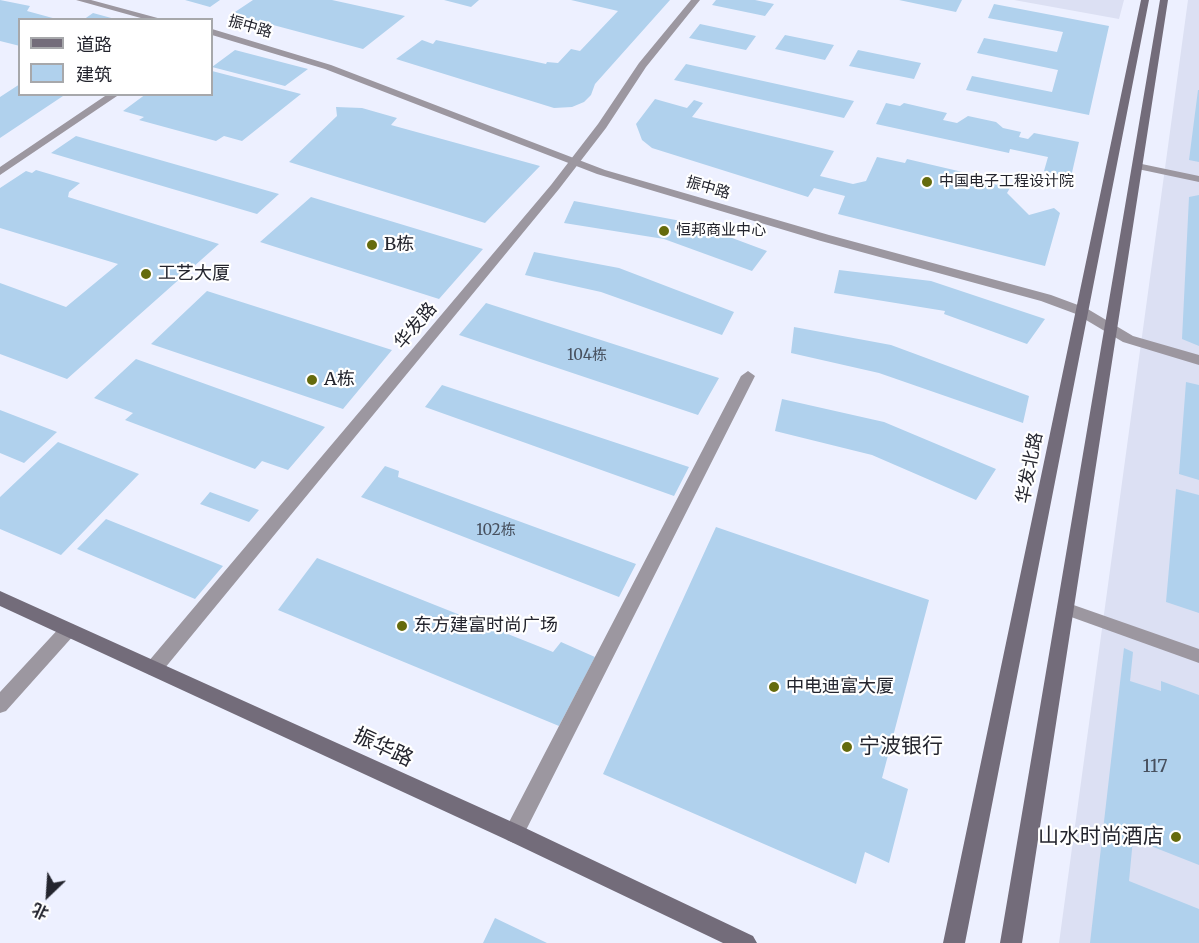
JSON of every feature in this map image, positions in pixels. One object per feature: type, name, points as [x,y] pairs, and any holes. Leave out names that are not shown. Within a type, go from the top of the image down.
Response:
[{"type":"main road","name":"华发北路","points":[[954,943],[1145,0]]},
{"type":"main road","points":[[1011,943],[1164,0]]},
{"type":"main road","name":"振华路","points":[[0,598],[514,833],[746,943]]},
{"type":"street","points":[[80,0],[153,18]]},
{"type":"street","name":"华发路","points":[[154,668],[574,163],[642,65],[696,0]]},
{"type":"street","name":"振中路","points":[[213,32],[345,73],[574,163],[825,238],[1046,298],[1081,311],[1136,342],[1199,360]]},
{"type":"street","points":[[0,172],[112,96]]},
{"type":"street","points":[[1137,166],[1199,179]]},
{"type":"street","points":[[514,833],[748,376]]},
{"type":"street","points":[[0,705],[68,630]]},
{"type":"lane","points":[[1065,608],[1199,656]]},
{"type":"shaded area","points":[[1014,0],[1124,0],[1119,19]]},
{"type":"shaded area","points":[[1188,0],[1199,0],[1199,943],[1059,943]]},
{"type":"building","points":[[0,0],[30,6],[27,11],[53,18],[18,18],[18,46],[0,41]]},
{"type":"building","points":[[185,0],[220,0],[210,7]]},
{"type":"building","points":[[253,0],[332,0],[405,16],[363,49],[232,14]]},
{"type":"building","points":[[444,0],[479,0],[471,7]]},
{"type":"building","points":[[571,0],[670,0],[595,84],[591,95],[584,102],[572,107],[554,108],[396,59],[422,40],[433,44],[436,40],[546,64],[547,62],[558,63],[571,49],[580,51],[618,11]]},
{"type":"building","points":[[716,0],[755,0],[774,4],[765,16],[712,5]]},
{"type":"building","points":[[899,0],[962,0],[956,12]]},
{"type":"building","points":[[994,4],[1109,26],[1089,115],[966,90],[972,76],[1052,92],[1058,70],[977,53],[984,38],[1057,52],[1063,32],[988,18]]},
{"type":"building","points":[[93,13],[111,18],[86,18]]},
{"type":"building","points":[[700,24],[756,36],[746,50],[689,38]]},
{"type":"building","points":[[785,35],[834,45],[825,60],[775,49]]},
{"type":"building","points":[[235,50],[308,69],[285,86],[213,66]]},
{"type":"building","points":[[858,50],[921,63],[914,79],[849,66]]},
{"type":"building","points":[[686,64],[854,101],[844,118],[674,80]]},
{"type":"building","points":[[213,71],[301,94],[242,141],[224,136],[216,141],[139,120],[144,117],[123,111],[143,96],[213,96]]},
{"type":"building","points":[[18,85],[18,96],[63,96],[0,138],[0,97]]},
{"type":"building","points":[[1199,90],[1199,162],[1189,160]]},
{"type":"building","name":"中国电子工程设计院","points":[[655,99],[687,108],[694,100],[703,103],[692,117],[834,151],[820,176],[853,184],[866,181],[877,157],[905,163],[907,159],[988,178],[996,185],[1002,183],[1010,188],[1007,193],[1029,215],[1054,208],[1060,213],[1045,266],[838,214],[845,196],[814,188],[808,197],[652,148],[642,140],[636,124]]},
{"type":"building","points":[[886,103],[900,106],[904,103],[947,113],[943,120],[957,123],[968,116],[996,122],[1003,128],[1021,132],[1019,137],[1028,139],[1034,133],[1079,142],[1071,177],[1044,171],[1048,157],[1010,149],[1009,153],[876,124]]},
{"type":"building","points":[[336,107],[362,108],[397,118],[391,125],[540,166],[485,223],[289,162],[337,116]]},
{"type":"building","points":[[76,136],[279,194],[257,214],[51,153]]},
{"type":"building","name":"工艺大厦","points":[[36,170],[80,183],[69,192],[68,197],[219,244],[67,379],[0,354],[0,283],[66,307],[118,264],[0,228],[0,188],[26,171],[32,173]]},
{"type":"building","points":[[1199,195],[1199,346],[1182,339],[1189,197]]},
{"type":"building","name":"B栋","points":[[311,197],[483,249],[439,299],[260,242]]},
{"type":"building","name":"恒邦商业中心","points":[[574,201],[692,223],[767,251],[752,271],[664,239],[564,223]]},
{"type":"building","points":[[534,252],[619,268],[734,312],[722,335],[601,292],[525,275]]},
{"type":"building","points":[[839,270],[931,281],[1045,319],[1027,344],[944,314],[945,311],[834,293]]},
{"type":"building","name":"A栋","points":[[207,291],[392,350],[343,409],[151,344]]},
{"type":"building","points":[[486,303],[719,378],[698,415],[459,335]]},
{"type":"building","points":[[794,327],[891,345],[1029,396],[1023,423],[879,373],[791,353]]},
{"type":"building","points":[[136,359],[325,427],[288,470],[262,461],[255,469],[125,420],[133,413],[94,398]]},
{"type":"building","points":[[1186,382],[1199,385],[1199,480],[1179,474]]},
{"type":"building","points":[[442,385],[689,467],[674,496],[425,407]]},
{"type":"building","points":[[782,399],[884,422],[996,469],[976,500],[872,455],[775,431]]},
{"type":"building","points":[[0,410],[57,432],[24,463],[0,453]]},
{"type":"building","points":[[58,442],[139,474],[61,555],[0,529],[0,497]]},
{"type":"building","points":[[385,466],[399,471],[398,477],[636,564],[619,597],[361,497]]},
{"type":"building","points":[[1176,489],[1199,495],[1199,613],[1166,602]]},
{"type":"building","points":[[210,492],[259,510],[249,522],[200,504]]},
{"type":"building","points":[[106,519],[223,566],[195,599],[77,549]]},
{"type":"building","name":"中电迪富大厦","points":[[716,527],[929,600],[882,778],[908,789],[889,863],[865,852],[856,884],[603,774]]},
{"type":"building","name":"东方建富时尚广场","points":[[317,558],[553,652],[561,642],[595,657],[559,726],[278,610]]},
{"type":"building","points":[[1124,648],[1133,652],[1130,681],[1161,691],[1161,681],[1199,695],[1199,865],[1133,839],[1129,881],[1199,909],[1199,943],[1090,943]]},
{"type":"building","points":[[495,918],[547,943],[483,943]]},
{"type":"place","name":"中国电子工程设计院","points":[[927,182]]},
{"type":"place","name":"恒邦商业中心","points":[[664,231]]},
{"type":"place","name":"B栋","points":[[372,245]]},
{"type":"place","name":"工艺大厦","points":[[146,274]]},
{"type":"place","name":"A栋","points":[[312,380]]},
{"type":"place","name":"东方建富时尚广场","points":[[402,626]]},
{"type":"place","name":"中电迪富大厦","points":[[774,687]]},
{"type":"place","name":"宁波银行","points":[[847,747]]},
{"type":"place","name":"山水时尚酒店","points":[[1176,837]]}]
